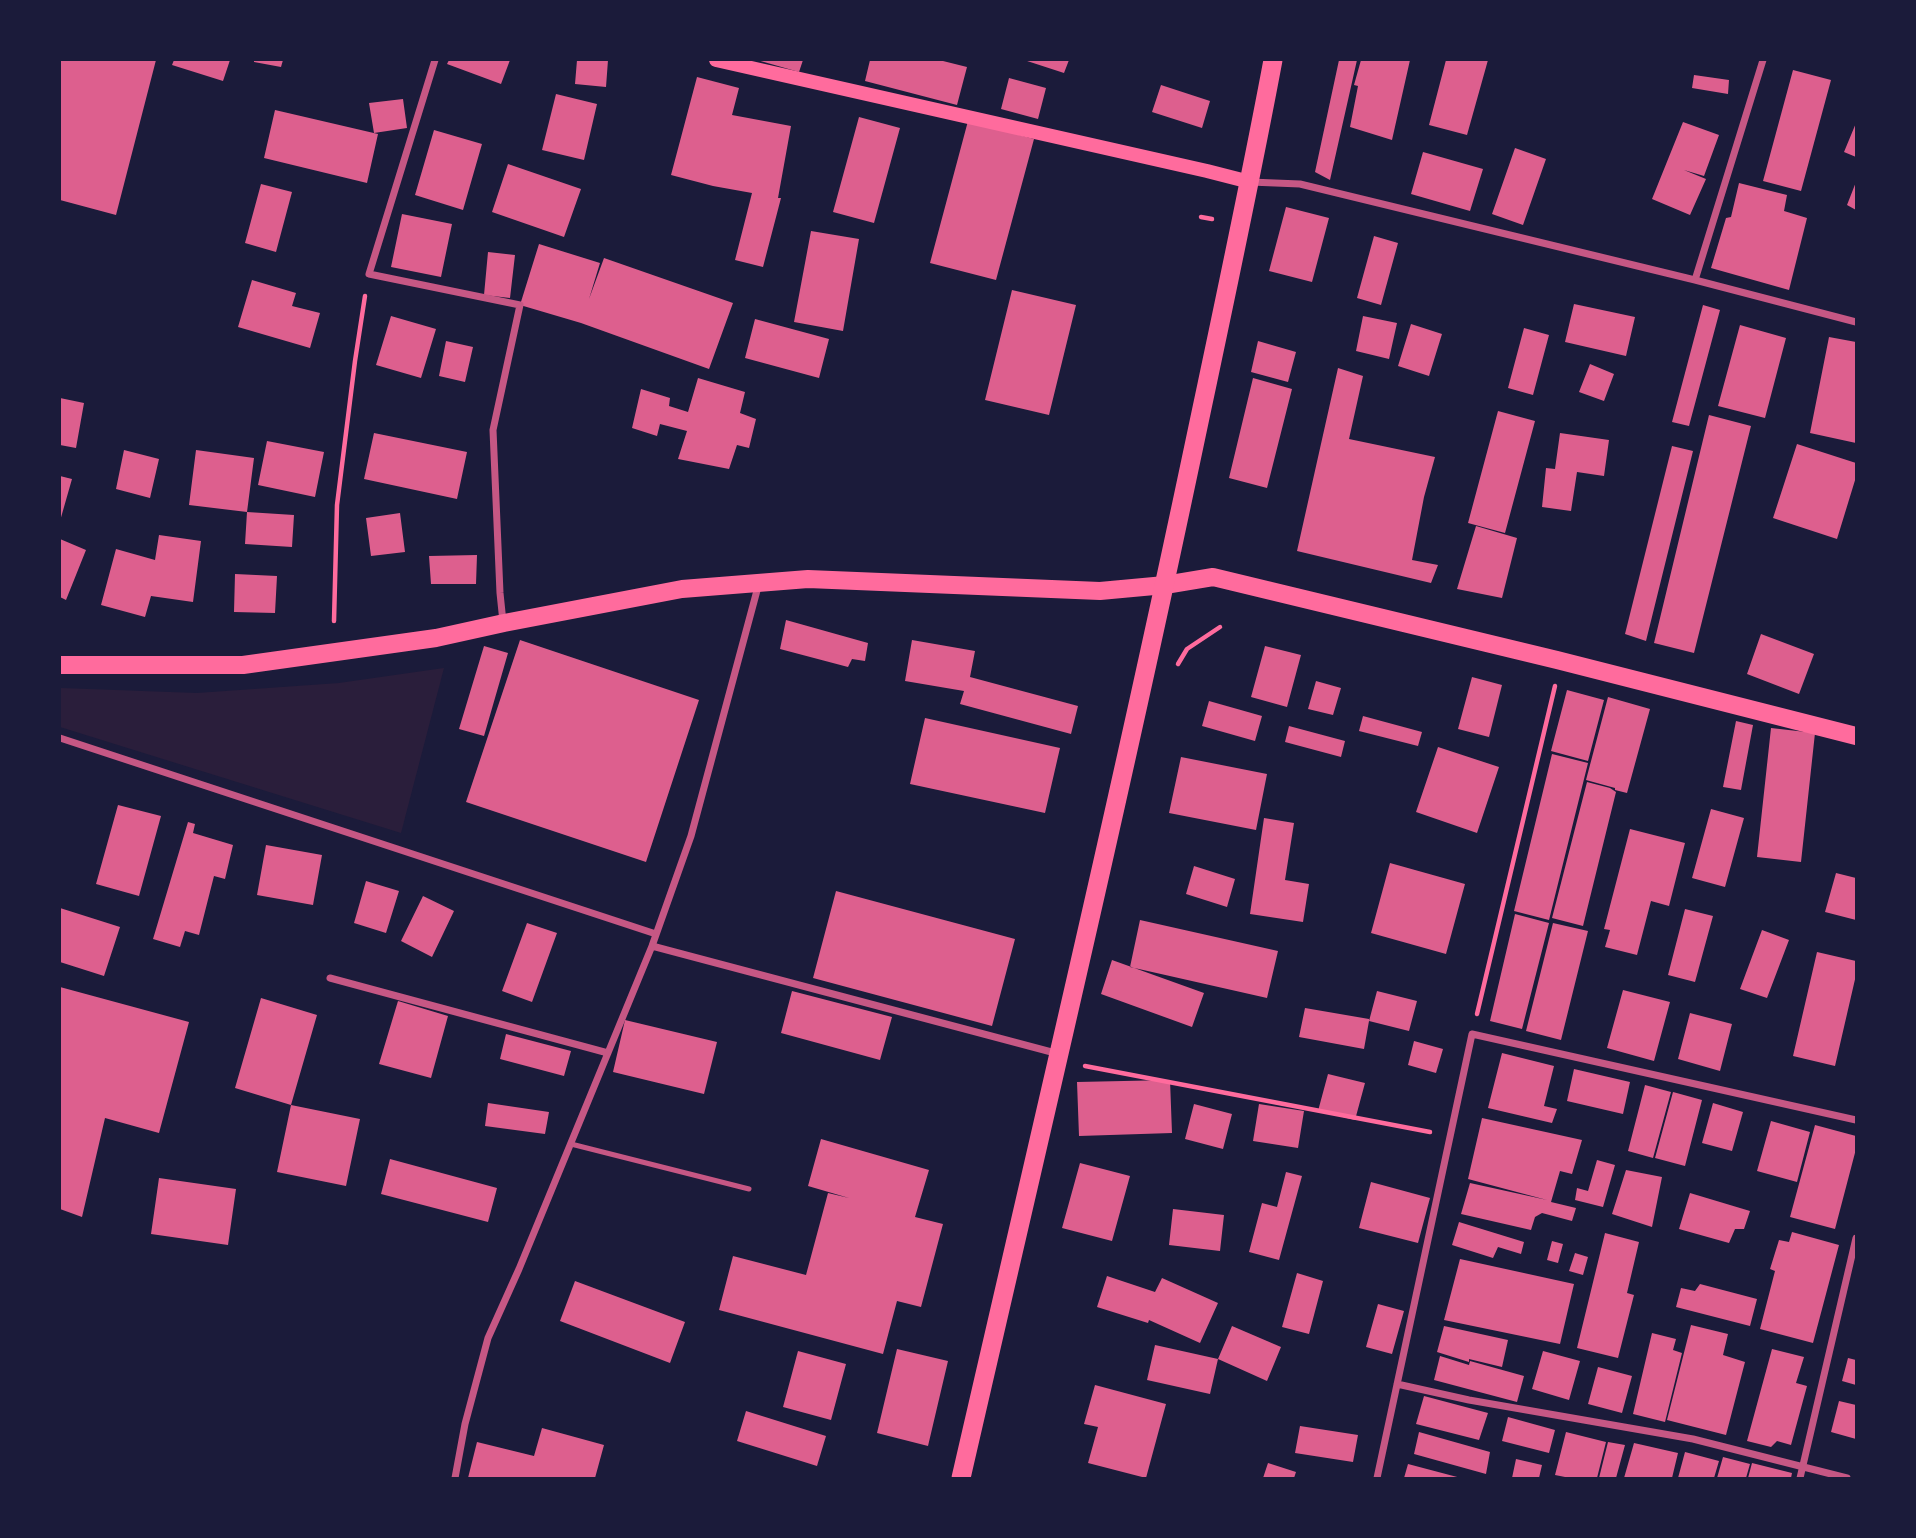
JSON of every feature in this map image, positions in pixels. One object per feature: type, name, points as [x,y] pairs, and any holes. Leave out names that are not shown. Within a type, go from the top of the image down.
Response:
[{"type":"highway","points":[[961,1479],[1165,585],[1273,60]]},
{"type":"main road","points":[[716,60],[1250,182]]},
{"type":"main road","points":[[60,664],[243,665],[436,638],[682,589],[808,579],[1100,591],[1213,577],[1562,661],[1857,736]]},
{"type":"street","points":[[435,60],[369,274],[520,304],[493,430],[503,623]]},
{"type":"street","points":[[1695,280],[1763,60]]},
{"type":"street","points":[[1250,182],[1300,184],[1695,280],[1857,323]]},
{"type":"street","points":[[455,1479],[465,1424],[488,1338],[652,946],[691,836],[760,583]]},
{"type":"street","points":[[60,738],[656,934]]},
{"type":"street","points":[[652,946],[1058,1057]]},
{"type":"street","points":[[330,978],[608,1053]]},
{"type":"street","points":[[1377,1479],[1472,1034],[1857,1120]]},
{"type":"street","points":[[1800,1479],[1857,1238]]},
{"type":"street","points":[[1397,1384],[1469,1400],[1693,1439],[1847,1479]]},
{"type":"lane","points":[[571,1144],[749,1189]]},
{"type":"path","points":[[334,621],[337,505],[369,274]]},
{"type":"path","points":[[1472,1034],[1562,661]]},
{"type":"path","points":[[1058,1057],[1451,1136]]},
{"type":"shaded area","points":[[444,668],[401,833],[60,727],[61,688],[197,693],[339,683]]},
{"type":"building","points":[[60,60],[156,60],[116,215],[60,200]]},
{"type":"building","points":[[174,60],[230,60],[223,81],[172,65]]},
{"type":"building","points":[[254,60],[283,60],[281,67]]},
{"type":"building","points":[[449,60],[510,60],[501,84],[447,64]]},
{"type":"building","points":[[577,60],[608,60],[606,87],[575,84]]},
{"type":"building","points":[[757,60],[803,60],[799,72]]},
{"type":"building","points":[[870,60],[939,60],[967,67],[957,105],[865,81]]},
{"type":"building","points":[[1024,60],[1069,60],[1064,73]]},
{"type":"building","points":[[1339,60],[1357,60],[1330,180],[1315,172]]},
{"type":"building","points":[[1361,60],[1410,60],[1392,140],[1350,127],[1358,86],[1354,85]]},
{"type":"building","points":[[1446,60],[1488,60],[1467,135],[1429,125]]},
{"type":"building","points":[[1793,70],[1831,80],[1801,191],[1763,181]]},
{"type":"building","points":[[1694,75],[1729,80],[1728,94],[1692,88]]},
{"type":"building","points":[[697,77],[739,88],[732,115],[791,126],[778,198],[781,198],[763,267],[735,260],[752,193],[671,175]]},
{"type":"building","points":[[1009,78],[1046,88],[1038,119],[1001,109]]},
{"type":"building","points":[[1161,85],[1210,101],[1202,128],[1152,112]]},
{"type":"building","points":[[556,94],[597,104],[584,160],[542,150]]},
{"type":"building","points":[[403,99],[407,128],[374,133],[369,103]]},
{"type":"building","points":[[275,110],[378,134],[367,183],[264,158]]},
{"type":"building","points":[[859,117],[900,128],[874,223],[833,212]]},
{"type":"building","points":[[968,121],[1034,139],[996,280],[930,263]]},
{"type":"building","points":[[1683,122],[1719,135],[1704,176],[1684,170],[1706,179],[1690,215],[1652,199]]},
{"type":"building","points":[[1856,123],[1856,157],[1844,152]]},
{"type":"building","points":[[434,130],[482,144],[463,210],[415,195]]},
{"type":"building","points":[[1515,148],[1546,159],[1523,225],[1492,214]]},
{"type":"building","points":[[1423,152],[1483,169],[1470,211],[1411,194]]},
{"type":"building","points":[[508,164],[581,189],[564,237],[492,212]]},
{"type":"building","points":[[1856,182],[1856,210],[1847,205]]},
{"type":"building","points":[[1739,183],[1787,195],[1784,211],[1807,218],[1789,290],[1711,268],[1726,218],[1731,217]]},
{"type":"building","points":[[261,184],[292,192],[276,252],[245,243]]},
{"type":"building","points":[[1286,207],[1329,218],[1312,282],[1269,271]]},
{"type":"building","points":[[402,214],[452,224],[441,277],[391,267]]},
{"type":"building","points":[[811,231],[859,239],[843,331],[794,322]]},
{"type":"building","points":[[1374,236],[1398,243],[1381,305],[1357,298]]},
{"type":"building","points":[[539,244],[600,263],[589,299],[604,258],[733,303],[709,369],[581,323],[520,305]]},
{"type":"building","points":[[488,252],[515,255],[510,298],[484,295]]},
{"type":"building","points":[[252,280],[296,293],[292,306],[320,313],[310,348],[238,327]]},
{"type":"building","points":[[1012,290],[1076,305],[1049,415],[985,400]]},
{"type":"building","points":[[1574,304],[1635,317],[1626,356],[1565,342]]},
{"type":"building","points":[[1703,305],[1720,310],[1689,426],[1672,422]]},
{"type":"building","points":[[391,316],[436,329],[421,378],[376,365]]},
{"type":"building","points":[[1363,316],[1397,323],[1389,359],[1356,351]]},
{"type":"building","points":[[755,319],[829,339],[819,378],[745,358]]},
{"type":"building","points":[[1411,324],[1442,334],[1429,376],[1398,366]]},
{"type":"building","points":[[1740,325],[1786,338],[1765,418],[1718,406]]},
{"type":"building","points":[[1524,328],[1549,335],[1533,395],[1508,388]]},
{"type":"building","points":[[1829,337],[1856,342],[1856,443],[1810,433]]},
{"type":"building","points":[[446,341],[473,347],[465,382],[439,376]]},
{"type":"building","points":[[1258,341],[1296,352],[1288,382],[1251,372]]},
{"type":"building","points":[[1590,364],[1614,374],[1604,401],[1579,392]]},
{"type":"building","points":[[1338,368],[1363,376],[1349,439],[1435,457],[1412,560],[1438,565],[1431,583],[1297,551]]},
{"type":"building","points":[[698,378],[745,392],[740,413],[756,419],[749,448],[737,445],[729,469],[678,459],[687,431],[660,424],[657,436],[632,428],[641,389],[670,398],[669,406],[688,412]]},
{"type":"building","points":[[1253,378],[1292,389],[1267,488],[1229,478]]},
{"type":"building","points":[[60,398],[84,403],[76,448],[60,445]]},
{"type":"building","points":[[1498,411],[1535,421],[1505,533],[1468,523]]},
{"type":"building","points":[[1709,415],[1751,426],[1694,653],[1654,643]]},
{"type":"building","points":[[374,433],[467,452],[457,499],[364,479]]},
{"type":"building","points":[[1560,433],[1609,440],[1604,476],[1577,472],[1571,511],[1542,507],[1546,468],[1555,469]]},
{"type":"building","points":[[267,441],[324,452],[315,497],[258,485]]},
{"type":"building","points":[[1797,444],[1856,463],[1856,477],[1837,539],[1773,518]]},
{"type":"building","points":[[1672,446],[1693,451],[1646,641],[1625,634]]},
{"type":"building","points":[[124,450],[159,459],[150,498],[116,489]]},
{"type":"building","points":[[196,450],[254,458],[247,512],[189,505]]},
{"type":"building","points":[[60,476],[72,479],[60,521]]},
{"type":"building","points":[[247,512],[294,515],[292,547],[245,544]]},
{"type":"building","points":[[400,513],[405,552],[371,556],[366,518]]},
{"type":"building","points":[[1476,526],[1517,538],[1502,598],[1457,589]]},
{"type":"building","points":[[159,535],[201,541],[193,602],[151,596],[145,617],[101,605],[116,549],[155,560]]},
{"type":"building","points":[[60,539],[86,550],[66,600],[60,597]]},
{"type":"building","points":[[477,555],[476,584],[431,584],[429,556]]},
{"type":"building","points":[[235,574],[277,576],[275,613],[234,612]]},
{"type":"building","points":[[786,620],[868,643],[865,661],[852,659],[848,667],[780,649]]},
{"type":"building","points":[[1761,634],[1814,654],[1799,694],[1747,674]]},
{"type":"building","points":[[520,640],[699,700],[646,862],[466,802]]},
{"type":"building","points":[[912,640],[975,651],[970,677],[1078,706],[1071,734],[960,704],[964,691],[905,681]]},
{"type":"building","points":[[484,646],[508,653],[484,736],[459,729]]},
{"type":"building","points":[[1265,646],[1301,655],[1287,707],[1251,697]]},
{"type":"building","points":[[1472,677],[1502,685],[1489,737],[1458,729]]},
{"type":"building","points":[[1316,681],[1341,688],[1333,715],[1308,709]]},
{"type":"building","points":[[1567,690],[1604,700],[1588,761],[1551,751]]},
{"type":"building","points":[[1608,697],[1650,709],[1627,793],[1586,780]]},
{"type":"building","points":[[1209,701],[1262,716],[1255,741],[1202,726]]},
{"type":"building","points":[[1363,716],[1422,732],[1418,746],[1359,731]]},
{"type":"building","points":[[925,718],[1060,748],[1045,813],[910,784]]},
{"type":"building","points":[[1736,721],[1753,725],[1741,790],[1723,787]]},
{"type":"building","points":[[1289,726],[1345,741],[1341,757],[1285,742]]},
{"type":"building","points":[[1771,728],[1815,733],[1801,862],[1757,857]]},
{"type":"building","points":[[1438,747],[1499,767],[1477,833],[1416,812]]},
{"type":"building","points":[[1552,754],[1588,763],[1549,920],[1514,911]]},
{"type":"building","points":[[1181,757],[1267,774],[1256,830],[1169,813]]},
{"type":"building","points":[[1587,782],[1616,792],[1583,926],[1552,918]]},
{"type":"building","points":[[118,805],[161,816],[139,896],[96,884]]},
{"type":"building","points":[[1711,809],[1744,818],[1725,887],[1692,878]]},
{"type":"building","points":[[1264,818],[1294,823],[1285,880],[1309,884],[1303,922],[1250,914]]},
{"type":"building","points":[[188,822],[195,824],[193,833],[233,845],[225,879],[214,876],[199,935],[185,931],[180,947],[153,939]]},
{"type":"building","points":[[1630,829],[1685,843],[1669,906],[1651,901],[1637,955],[1605,947],[1610,930],[1604,929]]},
{"type":"building","points":[[266,845],[322,855],[313,905],[257,895]]},
{"type":"building","points":[[1390,863],[1465,884],[1446,954],[1371,933]]},
{"type":"building","points":[[1194,866],[1235,879],[1227,907],[1186,894]]},
{"type":"building","points":[[1836,873],[1856,878],[1856,920],[1825,912]]},
{"type":"building","points":[[366,881],[399,891],[386,933],[354,923]]},
{"type":"building","points":[[836,891],[1015,939],[992,1026],[813,978]]},
{"type":"building","points":[[423,896],[454,911],[432,957],[401,941]]},
{"type":"building","points":[[60,908],[120,927],[104,976],[60,962]]},
{"type":"building","points":[[1685,909],[1713,916],[1695,982],[1668,975]]},
{"type":"building","points":[[1515,914],[1549,923],[1522,1029],[1490,1021]]},
{"type":"building","points":[[1140,920],[1278,951],[1267,998],[1130,967]]},
{"type":"building","points":[[527,923],[557,933],[532,1002],[502,991]]},
{"type":"building","points":[[1553,923],[1588,931],[1561,1040],[1526,1031]]},
{"type":"building","points":[[1762,930],[1789,940],[1767,998],[1740,989]]},
{"type":"building","points":[[1817,952],[1856,961],[1856,975],[1835,1066],[1793,1056]]},
{"type":"building","points":[[1112,960],[1204,993],[1192,1027],[1101,994]]},
{"type":"building","points":[[60,987],[189,1022],[159,1133],[105,1118],[82,1217],[60,1209]]},
{"type":"building","points":[[1623,990],[1670,1002],[1654,1061],[1607,1048]]},
{"type":"building","points":[[792,991],[892,1017],[880,1060],[781,1033]]},
{"type":"building","points":[[1377,991],[1417,1001],[1409,1031],[1369,1021]]},
{"type":"building","points":[[261,998],[317,1015],[291,1105],[235,1088]]},
{"type":"building","points":[[398,1001],[448,1016],[431,1078],[379,1064]]},
{"type":"building","points":[[1305,1008],[1369,1019],[1364,1049],[1299,1037]]},
{"type":"building","points":[[1690,1013],[1732,1024],[1720,1071],[1678,1059]]},
{"type":"building","points":[[625,1020],[717,1042],[704,1094],[613,1072]]},
{"type":"building","points":[[506,1034],[571,1051],[564,1076],[500,1059]]},
{"type":"building","points":[[1414,1041],[1443,1049],[1436,1073],[1408,1065]]},
{"type":"building","points":[[1502,1053],[1554,1066],[1544,1106],[1557,1109],[1552,1123],[1488,1108]]},
{"type":"building","points":[[1574,1069],[1630,1082],[1623,1114],[1567,1101]]},
{"type":"building","points":[[1328,1074],[1365,1083],[1355,1120],[1318,1111]]},
{"type":"building","points":[[1170,1080],[1172,1133],[1079,1136],[1077,1082]]},
{"type":"building","points":[[1645,1085],[1671,1092],[1653,1158],[1628,1151]]},
{"type":"building","points":[[1673,1092],[1702,1100],[1685,1166],[1655,1158]]},
{"type":"building","points":[[488,1103],[549,1112],[545,1134],[485,1126]]},
{"type":"building","points":[[1713,1103],[1743,1112],[1732,1151],[1702,1143]]},
{"type":"building","points":[[1194,1104],[1232,1114],[1223,1149],[1185,1139]]},
{"type":"building","points":[[1259,1104],[1304,1111],[1298,1148],[1253,1141]]},
{"type":"building","points":[[291,1105],[360,1119],[346,1186],[277,1172]]},
{"type":"building","points":[[1482,1118],[1582,1140],[1572,1174],[1560,1171],[1551,1202],[1576,1208],[1572,1221],[1542,1213],[1535,1217],[1531,1230],[1461,1214],[1470,1183],[1547,1200],[1468,1179]]},
{"type":"building","points":[[1771,1121],[1810,1132],[1797,1182],[1757,1171]]},
{"type":"building","points":[[1815,1125],[1856,1136],[1856,1149],[1835,1229],[1790,1217]]},
{"type":"building","points":[[821,1139],[929,1170],[915,1217],[943,1224],[921,1307],[897,1301],[883,1354],[719,1310],[733,1256],[806,1275],[828,1193],[849,1198],[808,1186]]},
{"type":"building","points":[[390,1159],[497,1188],[488,1222],[381,1194]]},
{"type":"building","points":[[1597,1160],[1615,1165],[1603,1207],[1575,1200],[1577,1188],[1588,1191]]},
{"type":"building","points":[[1080,1163],[1130,1176],[1112,1241],[1062,1228]]},
{"type":"building","points":[[1626,1170],[1662,1177],[1652,1227],[1612,1214]]},
{"type":"building","points":[[1286,1172],[1302,1176],[1279,1260],[1249,1252],[1262,1203],[1277,1207]]},
{"type":"building","points":[[159,1178],[236,1189],[228,1245],[151,1234]]},
{"type":"building","points":[[1371,1182],[1430,1198],[1418,1243],[1359,1228]]},
{"type":"building","points":[[1690,1193],[1750,1211],[1744,1229],[1735,1229],[1729,1243],[1679,1229]]},
{"type":"building","points":[[1173,1209],[1224,1215],[1220,1251],[1169,1245]]},
{"type":"building","points":[[1459,1222],[1524,1242],[1521,1254],[1498,1247],[1493,1258],[1452,1245]]},
{"type":"building","points":[[1792,1232],[1839,1245],[1813,1343],[1760,1329],[1775,1271],[1770,1269],[1779,1240],[1789,1242]]},
{"type":"building","points":[[1605,1233],[1639,1242],[1627,1293],[1634,1295],[1618,1358],[1577,1348]]},
{"type":"building","points":[[1552,1241],[1563,1244],[1558,1263],[1547,1260]]},
{"type":"building","points":[[1575,1253],[1588,1257],[1583,1275],[1569,1271]]},
{"type":"building","points":[[1460,1259],[1574,1284],[1560,1344],[1444,1320]]},
{"type":"building","points":[[1297,1273],[1323,1281],[1309,1334],[1282,1327]]},
{"type":"building","points":[[1107,1276],[1155,1292],[1162,1278],[1218,1303],[1200,1343],[1149,1320],[1148,1323],[1097,1307]]},
{"type":"building","points":[[575,1281],[685,1322],[670,1363],[560,1321]]},
{"type":"building","points":[[1700,1284],[1757,1299],[1750,1326],[1676,1307],[1681,1288],[1695,1291]]},
{"type":"building","points":[[1378,1304],[1404,1311],[1392,1354],[1366,1347]]},
{"type":"building","points":[[1691,1325],[1728,1334],[1723,1355],[1745,1362],[1726,1435],[1667,1420]]},
{"type":"building","points":[[1232,1326],[1281,1347],[1267,1381],[1218,1359]]},
{"type":"building","points":[[1444,1326],[1508,1340],[1502,1367],[1469,1359],[1469,1362],[1437,1352]]},
{"type":"building","points":[[1652,1333],[1676,1339],[1673,1350],[1682,1353],[1665,1422],[1633,1414]]},
{"type":"building","points":[[1155,1345],[1218,1359],[1210,1394],[1147,1380]]},
{"type":"building","points":[[897,1349],[948,1361],[928,1446],[877,1433]]},
{"type":"building","points":[[1772,1349],[1804,1357],[1796,1383],[1807,1386],[1791,1445],[1777,1441],[1771,1447],[1747,1441]]},
{"type":"building","points":[[798,1351],[846,1364],[831,1420],[783,1407]]},
{"type":"building","points":[[1543,1351],[1580,1361],[1569,1400],[1532,1389]]},
{"type":"building","points":[[1440,1356],[1524,1376],[1517,1402],[1434,1380]]},
{"type":"building","points":[[1848,1358],[1856,1360],[1856,1385],[1842,1381]]},
{"type":"building","points":[[1598,1367],[1632,1376],[1622,1413],[1588,1404]]},
{"type":"building","points":[[1095,1385],[1166,1404],[1146,1478],[1088,1463],[1098,1427],[1084,1424]]},
{"type":"building","points":[[1424,1396],[1488,1413],[1479,1440],[1416,1424]]},
{"type":"building","points":[[1839,1401],[1856,1405],[1856,1439],[1831,1432]]},
{"type":"building","points":[[746,1411],[826,1436],[817,1466],[737,1441]]},
{"type":"building","points":[[1508,1417],[1555,1430],[1549,1453],[1502,1441]]},
{"type":"building","points":[[1300,1426],[1358,1435],[1353,1462],[1295,1453]]},
{"type":"building","points":[[542,1428],[604,1445],[595,1478],[468,1478],[477,1442],[534,1456]]},
{"type":"building","points":[[1419,1432],[1490,1452],[1486,1474],[1414,1454]]},
{"type":"building","points":[[1566,1432],[1606,1442],[1597,1478],[1555,1475]]},
{"type":"building","points":[[1608,1442],[1625,1445],[1616,1478],[1599,1478]]},
{"type":"building","points":[[1634,1443],[1678,1453],[1672,1478],[1624,1478]]},
{"type":"building","points":[[1685,1452],[1719,1461],[1714,1478],[1678,1478]]},
{"type":"building","points":[[1723,1457],[1750,1464],[1746,1478],[1717,1478]]},
{"type":"building","points":[[1516,1459],[1542,1465],[1539,1478],[1512,1478]]},
{"type":"building","points":[[1268,1463],[1296,1472],[1294,1478],[1263,1478]]},
{"type":"building","points":[[1752,1463],[1792,1473],[1791,1478],[1748,1478]]},
{"type":"building","points":[[1408,1464],[1461,1478],[1404,1478]]}]
